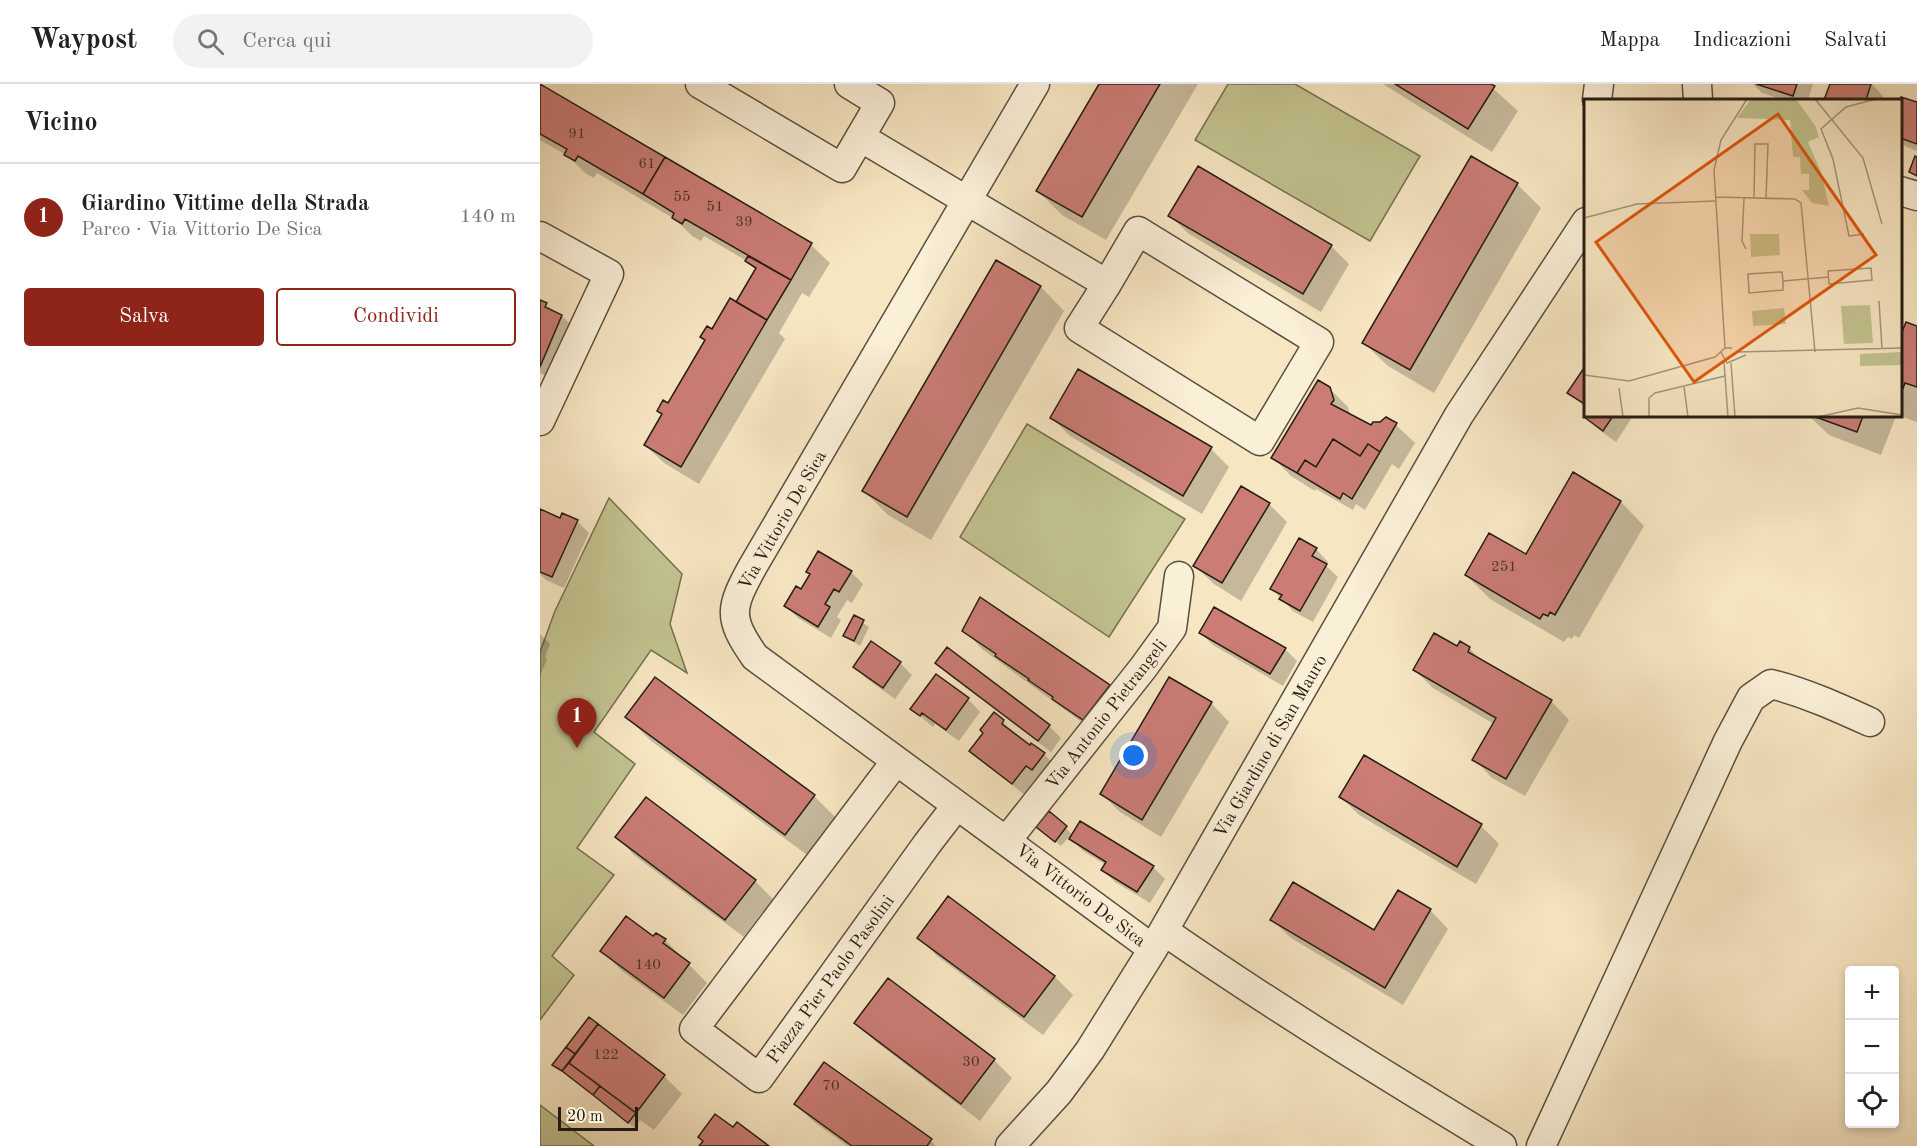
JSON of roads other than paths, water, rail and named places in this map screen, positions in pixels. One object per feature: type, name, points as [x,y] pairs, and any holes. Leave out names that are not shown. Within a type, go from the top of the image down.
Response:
[{"type":"street","points":[[700,84],[842,168],[880,103],[849,84]]},
{"type":"street","name":"Via Vittorio De Sica","points":[[1035,84],[753,566],[741,589],[734,613],[740,634],[755,657],[957,805],[1159,940]]},
{"type":"street","points":[[1697,84],[1698,99]]},
{"type":"street","points":[[860,137],[1107,284]]},
{"type":"street","points":[[1902,192],[1917,196]]},
{"type":"street","name":"Via Giardino di San Mauro","points":[[1011,1146],[1059,1092],[1090,1050],[1159,940],[1459,415],[1584,225]]},
{"type":"street","points":[[1138,231],[1319,342],[1260,441],[1079,328],[1107,284],[1138,231]]},
{"type":"street","points":[[540,236],[609,274],[540,421]]},
{"type":"street","name":"Via Antonio Pietrangeli","points":[[1007,840],[1172,628],[1179,576]]},
{"type":"street","points":[[1541,1146],[1728,741],[1751,698],[1771,684],[1814,697],[1870,722]]},
{"type":"street","name":"Piazza Pier Paolo Pasolini","points":[[896,761],[694,1029],[759,1078],[957,805]]},
{"type":"street","points":[[1159,940],[1213,964],[1502,1146]]},
{"type":"place","name":"Giardino Vittime della Strada","points":[[577,748]]}]
